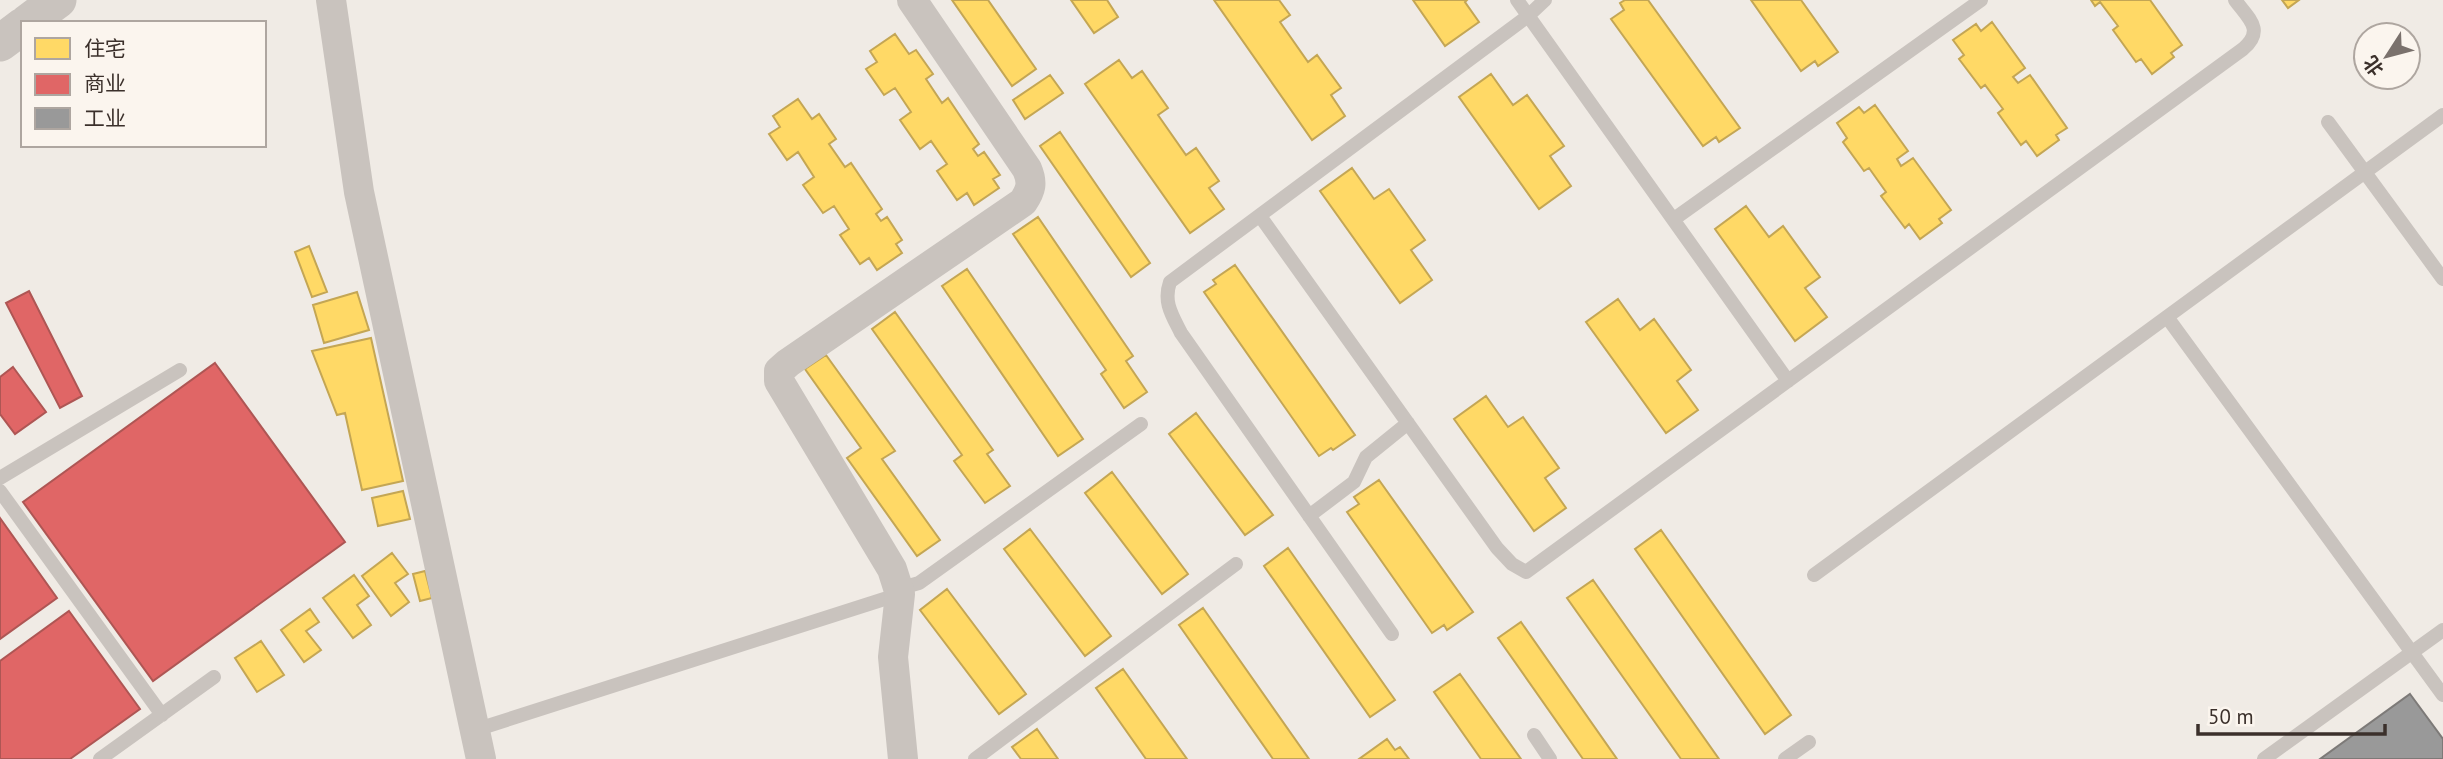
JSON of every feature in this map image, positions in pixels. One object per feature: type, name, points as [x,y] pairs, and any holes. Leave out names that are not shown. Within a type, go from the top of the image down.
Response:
[{"type":"street","points":[[30,21],[58,0]]},
{"type":"street","points":[[331,0],[359,192],[481,759]]},
{"type":"street","points":[[903,759],[893,657],[899,592],[892,569],[779,381],[779,371],[1023,202],[1031,190],[1027,169],[912,0]]},
{"type":"street","points":[[0,43],[21,27]]},
{"type":"lane","points":[[1517,0],[1788,381]]},
{"type":"lane","points":[[1392,634],[1181,332],[1170,311],[1166,294],[1170,282],[1528,16],[1545,0]]},
{"type":"lane","points":[[1674,219],[1981,0]]},
{"type":"lane","points":[[1260,216],[1497,548],[1512,564],[1527,572],[2243,49],[2255,34],[2253,25],[2235,0]]},
{"type":"lane","points":[[1814,576],[2443,115]]},
{"type":"lane","points":[[2328,122],[2443,279]]},
{"type":"lane","points":[[2167,317],[2443,695]]},
{"type":"lane","points":[[0,478],[180,370]]},
{"type":"lane","points":[[1309,516],[1354,482],[1366,457],[1408,423]]},
{"type":"lane","points":[[475,730],[899,592],[919,583],[1141,424]]},
{"type":"lane","points":[[0,491],[162,715]]},
{"type":"lane","points":[[975,759],[1236,564]]},
{"type":"lane","points":[[2264,759],[2443,630]]},
{"type":"lane","points":[[100,759],[214,677]]},
{"type":"lane","points":[[1534,735],[1550,759]]},
{"type":"lane","points":[[1785,759],[1809,742]]},
{"type":"building: 住宅","points":[[952,0],[988,0],[1036,69],[1012,86]]},
{"type":"building: 住宅","points":[[1071,0],[1107,0],[1118,17],[1094,33]]},
{"type":"building: 住宅","points":[[1214,0],[1279,0],[1290,15],[1280,22],[1308,62],[1317,55],[1341,88],[1331,95],[1345,116],[1312,140]]},
{"type":"building: 住宅","points":[[1413,0],[1467,0],[1465,2],[1479,22],[1445,46]]},
{"type":"building: 住宅","points":[[1625,0],[1648,0],[1740,128],[1719,142],[1716,137],[1703,146],[1611,19],[1624,10],[1620,3]]},
{"type":"building: 住宅","points":[[1751,0],[1801,0],[1838,52],[1818,66],[1815,61],[1801,71]]},
{"type":"building: 住宅","points":[[2091,0],[2150,0],[2182,45],[2171,53],[2174,57],[2152,74],[2141,59],[2136,62],[2113,30],[2118,26],[2100,2],[2095,6]]},
{"type":"building: 住宅","points":[[2282,0],[2299,0],[2288,8]]},
{"type":"building: 住宅","points":[[1992,22],[2025,68],[2013,77],[2018,83],[2030,75],[2067,128],[2056,135],[2059,140],[2037,156],[2026,141],[2021,145],[1998,113],[2003,109],[1985,85],[1981,88],[1959,59],[1964,55],[1953,40],[1976,24],[1981,31]]},
{"type":"building: 住宅","points":[[895,34],[909,54],[916,50],[933,74],[926,79],[942,103],[948,98],[979,144],[973,149],[978,156],[984,152],[1000,175],[993,179],[999,188],[974,205],[967,193],[957,200],[937,171],[947,164],[931,141],[920,149],[900,120],[911,112],[895,88],[884,95],[866,69],[877,62],[870,51]]},
{"type":"building: 住宅","points":[[1119,60],[1132,78],[1142,71],[1168,108],[1158,115],[1186,155],[1196,148],[1219,181],[1209,188],[1224,209],[1190,233],[1085,84]]},
{"type":"building: 住宅","points":[[1491,74],[1513,105],[1527,95],[1564,146],[1550,156],[1571,186],[1539,209],[1459,97]]},
{"type":"building: 住宅","points":[[1050,75],[1063,93],[1025,119],[1013,100]]},
{"type":"building: 住宅","points":[[798,99],[812,119],[819,114],[836,139],[829,144],[845,167],[851,163],[882,209],[876,214],[881,221],[887,217],[902,240],[896,244],[902,253],[877,270],[869,258],[860,264],[840,235],[849,229],[834,206],[823,213],[803,185],[814,177],[798,152],[787,160],[769,134],[780,127],[773,116]]},
{"type":"building: 住宅","points":[[1875,105],[1908,151],[1897,159],[1901,166],[1913,158],[1951,210],[1939,219],[1942,223],[1920,239],[1909,224],[1905,228],[1881,196],[1886,192],[1869,168],[1864,171],[1843,142],[1847,138],[1837,123],[1859,107],[1864,113]]},
{"type":"building: 住宅","points":[[1060,132],[1150,263],[1131,277],[1040,146]]},
{"type":"building: 住宅","points":[[1352,168],[1374,199],[1389,189],[1425,240],[1411,250],[1432,280],[1400,303],[1320,191]]},
{"type":"building: 住宅","points":[[1746,206],[1769,237],[1783,226],[1820,277],[1805,288],[1827,317],[1795,341],[1715,229]]},
{"type":"building: 住宅","points":[[1038,217],[1133,356],[1126,361],[1147,392],[1124,408],[1101,374],[1106,370],[1013,234]]},
{"type":"building: 住宅","points":[[309,246],[327,292],[312,297],[295,252]]},
{"type":"building: 住宅","points":[[1235,265],[1355,435],[1333,450],[1331,448],[1319,456],[1204,292],[1216,284],[1213,280]]},
{"type":"building: 住宅","points":[[967,269],[1083,439],[1058,456],[942,286]]},
{"type":"building: 住宅","points":[[357,292],[369,330],[324,343],[313,305]]},
{"type":"building: 住宅","points":[[1618,299],[1640,330],[1654,319],[1691,370],[1677,381],[1698,410],[1666,433],[1586,322]]},
{"type":"building: 住宅","points":[[895,312],[993,450],[987,454],[1010,486],[985,503],[954,461],[962,455],[872,329]]},
{"type":"building: 住宅","points":[[371,338],[403,481],[362,490],[345,413],[337,415],[312,351]]},
{"type":"building: 住宅","points":[[826,355],[895,451],[882,459],[940,540],[917,556],[847,458],[861,448],[805,369]]},
{"type":"building: 住宅","points":[[1486,396],[1508,427],[1523,417],[1559,468],[1545,478],[1566,508],[1534,531],[1454,419]]},
{"type":"building: 住宅","points":[[1196,413],[1273,515],[1245,535],[1169,434]]},
{"type":"building: 住宅","points":[[1112,472],[1188,574],[1162,594],[1085,493]]},
{"type":"building: 住宅","points":[[1379,480],[1473,612],[1447,630],[1444,625],[1432,633],[1347,512],[1359,504],[1354,497]]},
{"type":"building: 住宅","points":[[403,491],[410,519],[378,526],[372,498]]},
{"type":"building: 住宅","points":[[1030,529],[1111,636],[1085,656],[1004,549]]},
{"type":"building: 住宅","points":[[1661,530],[1791,715],[1765,734],[1635,549]]},
{"type":"building: 住宅","points":[[1288,548],[1395,700],[1370,717],[1264,566]]},
{"type":"building: 住宅","points":[[392,553],[408,574],[395,583],[409,602],[391,616],[362,576]]},
{"type":"building: 住宅","points":[[425,571],[432,598],[420,601],[413,574]]},
{"type":"building: 住宅","points":[[354,575],[369,596],[357,605],[371,625],[353,638],[323,598]]},
{"type":"building: 住宅","points":[[1593,580],[1719,759],[1681,759],[1567,598]]},
{"type":"building: 住宅","points":[[947,589],[1026,694],[999,714],[920,610]]},
{"type":"building: 住宅","points":[[1203,608],[1309,759],[1273,759],[1179,625]]},
{"type":"building: 住宅","points":[[310,609],[319,622],[306,631],[321,650],[304,662],[281,630]]},
{"type":"building: 住宅","points":[[1521,622],[1617,759],[1583,759],[1498,638]]},
{"type":"building: 住宅","points":[[261,641],[284,675],[257,692],[235,658]]},
{"type":"building: 住宅","points":[[1123,669],[1187,759],[1146,759],[1096,688]]},
{"type":"building: 住宅","points":[[1460,674],[1521,759],[1481,759],[1434,692]]},
{"type":"building: 住宅","points":[[1037,729],[1058,759],[1021,759],[1012,747]]},
{"type":"building: 住宅","points":[[1387,739],[1395,750],[1400,747],[1409,759],[1359,759]]},
{"type":"building: 商业","points":[[29,291],[82,396],[60,408],[6,303]]},
{"type":"building: 商业","points":[[215,363],[345,542],[153,681],[23,502]]},
{"type":"building: 商业","points":[[13,367],[46,412],[15,434],[0,414],[0,377]]},
{"type":"building: 商业","points":[[0,518],[57,598],[0,639]]},
{"type":"building: 商业","points":[[69,611],[140,709],[70,759],[0,759],[0,661]]},
{"type":"building: 工业","points":[[2410,694],[2443,739],[2443,759],[2320,759]]}]
